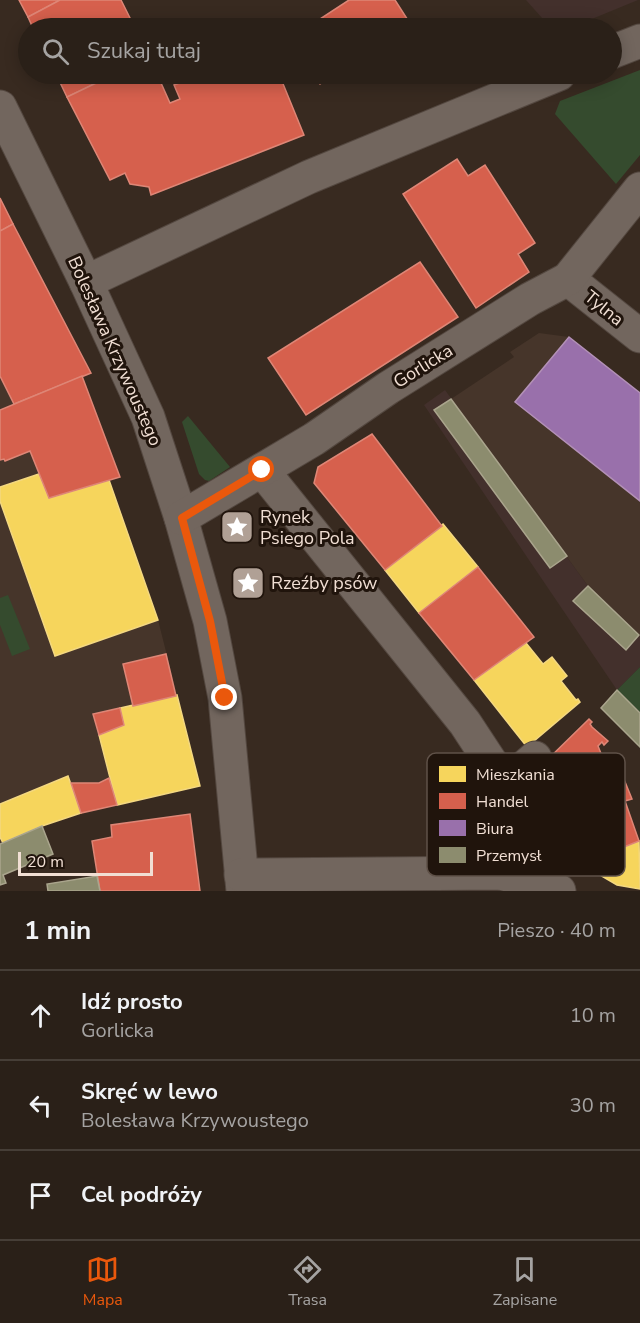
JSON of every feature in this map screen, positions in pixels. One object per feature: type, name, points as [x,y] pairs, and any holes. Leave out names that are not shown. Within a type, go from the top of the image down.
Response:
[{"type":"street","points":[[622,48],[640,41]]},
{"type":"street","points":[[86,282],[309,177],[535,84]]},
{"type":"street","name":"Bolesława Krzywoustego","points":[[0,106],[86,282],[148,417],[182,518],[210,621],[225,698],[242,883]]},
{"type":"street","name":"Gorlicka","points":[[182,518],[314,439],[387,388],[530,299],[568,279],[640,189]]},
{"type":"street","name":"Tylna","points":[[568,279],[640,336]]},
{"type":"street","points":[[262,470],[465,723],[485,753]]},
{"type":"street","points":[[242,883],[427,876]]},
{"type":"street","points":[[511,876],[559,891]]},
{"type":"shaded area","points":[[526,0],[638,0],[594,18],[542,18]]},
{"type":"shaded area","points":[[539,333],[569,337],[640,393],[640,636],[588,586],[451,399],[514,357],[510,352]]},
{"type":"shaded area","points":[[0,376],[14,404],[39,474],[0,487]]},
{"type":"shaded area","points":[[445,390],[588,586],[640,636],[640,667],[617,690],[424,405]]},
{"type":"shaded area","points":[[0,501],[55,655],[158,620],[200,786],[81,813],[0,844]]},
{"type":"green space","points":[[640,70],[640,155],[616,184],[555,114],[560,101],[604,84],[622,84],[622,77]]},
{"type":"green space","points":[[188,416],[230,467],[209,481],[199,474],[182,422]]},
{"type":"green space","points":[[8,595],[30,649],[12,656],[0,625],[0,598]]},
{"type":"green space","points":[[640,667],[640,713],[617,690]]},
{"type":"building: Mieszkania","points":[[39,474],[49,498],[109,480],[158,620],[55,656],[0,501],[0,487]]},
{"type":"building: Mieszkania","points":[[443,524],[478,567],[419,613],[385,570]]},
{"type":"building: Mieszkania","points":[[526,643],[543,664],[552,657],[567,676],[561,681],[580,702],[527,747],[474,680]]},
{"type":"building: Mieszkania","points":[[177,695],[200,786],[117,805],[99,735],[124,725],[120,708]]},
{"type":"building: Mieszkania","points":[[68,776],[81,813],[42,826],[3,843],[0,837],[0,804]]},
{"type":"building: Mieszkania","points":[[639,841],[640,889],[617,885],[602,876],[625,876],[625,847]]},
{"type":"building: Handel","points":[[19,0],[60,0],[28,17]]},
{"type":"building: Handel","points":[[60,0],[121,0],[130,18],[28,18]]},
{"type":"building: Handel","points":[[349,0],[395,0],[407,18],[322,18]]},
{"type":"building: Handel","points":[[61,84],[94,84],[67,97]]},
{"type":"building: Handel","points":[[94,84],[161,84],[170,103],[180,99],[174,85],[177,84],[283,84],[304,135],[151,195],[149,187],[130,184],[125,173],[110,180],[67,97]]},
{"type":"building: Handel","points":[[457,159],[468,176],[485,165],[535,243],[518,254],[529,272],[476,308],[403,194]]},
{"type":"building: Handel","points":[[0,198],[13,224],[0,231]]},
{"type":"building: Handel","points":[[13,224],[91,373],[14,404],[0,376],[0,231]]},
{"type":"building: Handel","points":[[420,262],[458,317],[306,415],[268,358]]},
{"type":"building: Handel","points":[[82,376],[120,477],[49,498],[30,451],[5,461],[0,460],[0,410]]},
{"type":"building: Handel","points":[[372,434],[442,526],[385,570],[314,483],[318,467]]},
{"type":"building: Handel","points":[[478,567],[534,637],[474,680],[419,613]]},
{"type":"building: Handel","points":[[166,654],[176,696],[133,706],[123,664]]},
{"type":"building: Handel","points":[[120,708],[124,725],[99,735],[93,714]]},
{"type":"building: Handel","points":[[589,719],[592,727],[608,741],[598,746],[601,753],[554,753]]},
{"type":"building: Handel","points":[[109,778],[117,805],[81,813],[71,783],[99,783]]},
{"type":"building: Handel","points":[[625,782],[632,799],[625,801]]},
{"type":"building: Handel","points":[[625,801],[639,841],[625,847]]},
{"type":"building: Handel","points":[[190,814],[200,891],[100,891],[92,841],[112,837],[111,825]]},
{"type":"building: Biura","points":[[569,337],[640,393],[640,501],[515,402]]},
{"type":"building: Przemysł","points":[[451,399],[567,556],[550,568],[434,410]]},
{"type":"building: Przemysł","points":[[588,586],[639,635],[626,650],[573,601]]},
{"type":"building: Przemysł","points":[[617,690],[640,713],[640,747],[601,708]]},
{"type":"building: Przemysł","points":[[42,826],[53,854],[3,875],[6,883],[0,885],[0,844]]},
{"type":"building: Przemysł","points":[[97,876],[100,891],[48,891],[47,884]]},
{"type":"place","name":"Rynek Psiego Pola","points":[[237,527]]},
{"type":"place","name":"Rzeźby psów","points":[[248,583]]},
{"type":"route","points":[[225,698],[210,621],[182,518],[262,470]]}]
